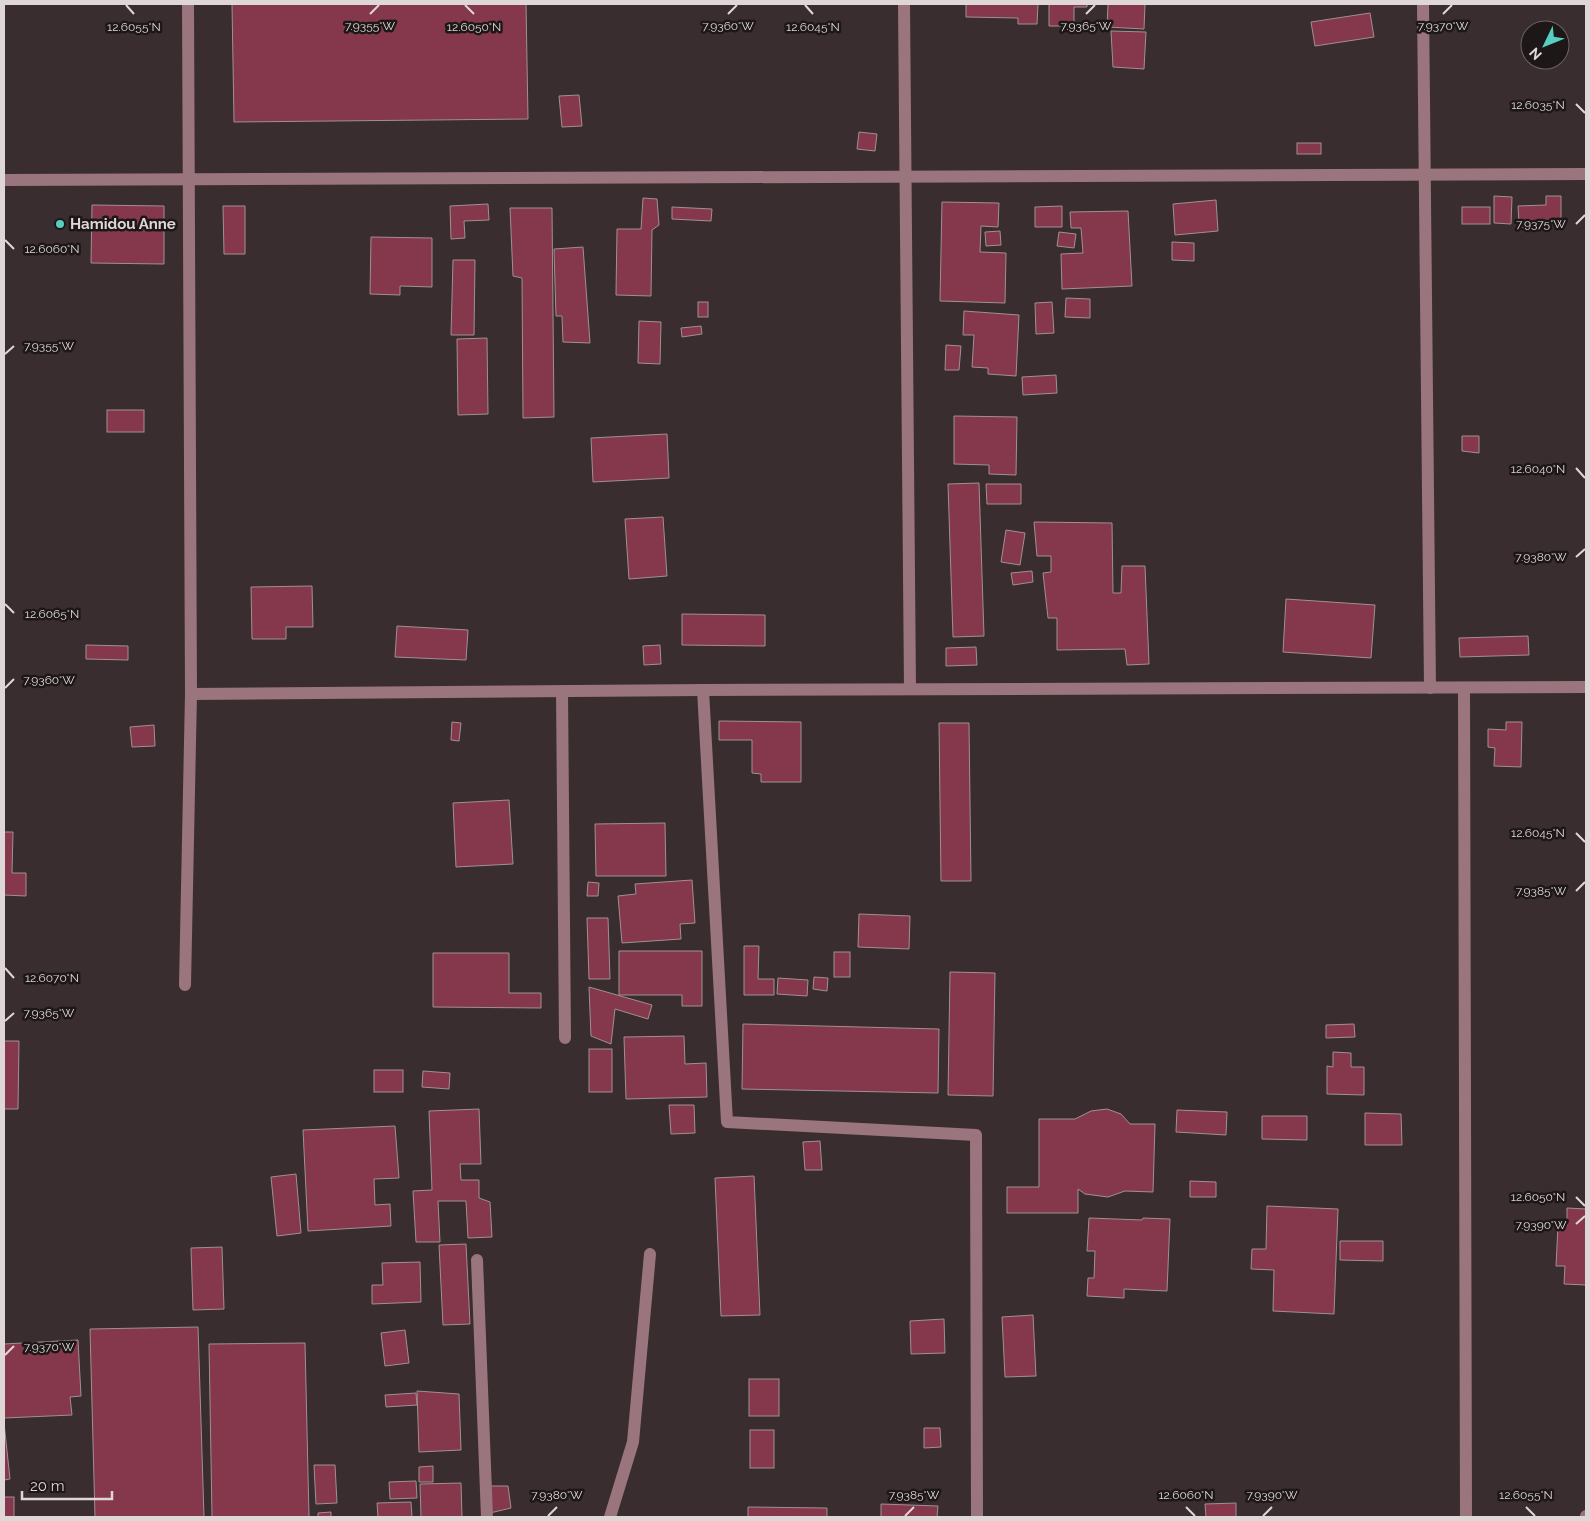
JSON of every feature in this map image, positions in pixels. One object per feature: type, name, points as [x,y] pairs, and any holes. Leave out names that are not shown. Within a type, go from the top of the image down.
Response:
[{"type":"street","points":[[185,985],[191,694],[188,4]]},
{"type":"street","points":[[904,4],[910,689]]},
{"type":"street","points":[[1423,4],[1430,688]]},
{"type":"street","points":[[4,180],[1586,174]]},
{"type":"street","points":[[191,694],[1586,687]]},
{"type":"street","points":[[1464,688],[1466,1517]]},
{"type":"street","points":[[703,690],[727,1122],[976,1135],[977,1517]]},
{"type":"street","points":[[562,691],[565,1038]]},
{"type":"street","points":[[610,1517],[633,1442],[650,1254]]},
{"type":"street","points":[[477,1260],[486,1517]]},
{"type":"building","points":[[232,4],[526,4],[528,119],[234,122]]},
{"type":"building","points":[[966,4],[1038,4],[1037,24],[1018,24],[1018,18],[966,17]]},
{"type":"building","points":[[1049,4],[1087,4],[1087,7],[1074,7],[1074,26],[1049,26]]},
{"type":"building","points":[[1108,4],[1145,4],[1144,29],[1107,27]]},
{"type":"building","points":[[1370,13],[1374,37],[1315,46],[1311,22]]},
{"type":"building","points":[[1111,31],[1146,32],[1144,69],[1113,67]]},
{"type":"building","points":[[579,95],[582,126],[562,127],[559,96]]},
{"type":"building","points":[[859,132],[877,134],[875,151],[857,149]]},
{"type":"building","points":[[1297,143],[1321,143],[1321,154],[1297,154]]},
{"type":"building","points":[[1494,196],[1512,197],[1511,224],[1494,223]]},
{"type":"building","points":[[1546,196],[1561,196],[1561,222],[1519,223],[1518,206],[1546,205]]},
{"type":"building","points":[[643,198],[657,199],[659,225],[652,230],[651,296],[616,295],[617,229],[641,229]]},
{"type":"building","points":[[1216,200],[1218,231],[1175,235],[1173,204]]},
{"type":"building","points":[[942,202],[999,203],[998,227],[981,226],[980,252],[1006,253],[1005,303],[940,301]]},
{"type":"building","points":[[488,204],[489,220],[464,221],[465,238],[451,239],[450,206]]},
{"type":"building","points":[[92,205],[164,206],[164,264],[91,263]]},
{"type":"building","points":[[223,206],[245,206],[245,254],[224,254]]},
{"type":"building","points":[[1062,206],[1062,227],[1035,227],[1035,207]]},
{"type":"building","points":[[672,207],[712,209],[711,221],[672,219]]},
{"type":"building","points":[[1462,207],[1490,207],[1490,224],[1462,224]]},
{"type":"building","points":[[510,208],[552,208],[554,417],[523,418],[522,278],[513,276]]},
{"type":"building","points":[[1128,211],[1132,286],[1062,289],[1061,254],[1083,253],[1081,228],[1071,228],[1070,212]]},
{"type":"building","points":[[1000,231],[1001,245],[986,246],[985,232]]},
{"type":"building","points":[[1059,232],[1076,234],[1074,248],[1057,246]]},
{"type":"building","points":[[371,237],[432,238],[432,287],[400,286],[400,295],[370,294]]},
{"type":"building","points":[[1172,242],[1194,243],[1194,261],[1172,260]]},
{"type":"building","points":[[583,247],[590,343],[563,342],[562,316],[556,316],[554,249]]},
{"type":"building","points":[[453,260],[475,260],[474,335],[451,335]]},
{"type":"building","points":[[1066,298],[1090,299],[1090,318],[1065,317]]},
{"type":"building","points":[[698,302],[708,302],[708,317],[698,317]]},
{"type":"building","points":[[1052,302],[1054,333],[1036,334],[1035,303]]},
{"type":"building","points":[[964,311],[1019,315],[1016,376],[988,374],[988,368],[972,367],[974,335],[963,335]]},
{"type":"building","points":[[639,321],[661,322],[660,364],[638,363]]},
{"type":"building","points":[[701,326],[702,334],[682,337],[681,328]]},
{"type":"building","points":[[487,338],[488,414],[458,415],[457,339]]},
{"type":"building","points":[[946,345],[961,346],[959,370],[945,370]]},
{"type":"building","points":[[1056,375],[1057,393],[1023,395],[1022,377]]},
{"type":"building","points":[[107,410],[144,410],[144,432],[107,432]]},
{"type":"building","points":[[954,416],[1017,417],[1016,475],[989,474],[989,465],[954,464]]},
{"type":"building","points":[[667,434],[669,478],[593,482],[591,438]]},
{"type":"building","points":[[1462,436],[1479,436],[1479,453],[1462,451]]},
{"type":"building","points":[[979,483],[984,636],[953,637],[948,484]]},
{"type":"building","points":[[986,484],[1021,484],[1021,504],[987,504]]},
{"type":"building","points":[[663,517],[667,576],[629,579],[625,519]]},
{"type":"building","points":[[1034,522],[1112,523],[1113,593],[1121,593],[1122,566],[1145,566],[1149,664],[1127,665],[1125,649],[1057,650],[1057,618],[1048,618],[1043,573],[1051,572],[1051,556],[1037,556]]},
{"type":"building","points":[[1006,530],[1025,533],[1020,565],[1001,562]]},
{"type":"building","points":[[1032,571],[1033,582],[1013,585],[1011,573]]},
{"type":"building","points":[[312,586],[313,627],[286,627],[286,639],[252,639],[251,587]]},
{"type":"building","points":[[1286,599],[1375,605],[1371,658],[1283,652]]},
{"type":"building","points":[[682,614],[765,615],[765,646],[682,645]]},
{"type":"building","points":[[397,626],[468,630],[466,660],[395,657]]},
{"type":"building","points":[[1528,636],[1529,655],[1460,657],[1459,638]]},
{"type":"building","points":[[86,645],[128,646],[128,660],[86,659]]},
{"type":"building","points":[[660,645],[661,664],[644,665],[643,646]]},
{"type":"building","points":[[976,647],[977,665],[946,666],[946,648]]},
{"type":"building","points":[[719,721],[801,722],[801,782],[761,782],[761,774],[752,773],[752,740],[719,740]]},
{"type":"building","points":[[452,722],[461,723],[459,741],[451,740]]},
{"type":"building","points":[[1506,722],[1522,722],[1521,767],[1494,766],[1495,748],[1488,747],[1488,729],[1506,730]]},
{"type":"building","points":[[939,723],[969,723],[971,881],[941,881]]},
{"type":"building","points":[[154,725],[155,746],[132,747],[130,727]]},
{"type":"building","points":[[509,800],[513,864],[456,867],[453,803]]},
{"type":"building","points":[[665,823],[666,876],[596,876],[595,824]]},
{"type":"building","points":[[4,832],[13,832],[12,873],[26,873],[26,896],[4,895]]},
{"type":"building","points":[[692,880],[695,923],[680,924],[681,939],[622,943],[618,896],[636,894],[635,884]]},
{"type":"building","points":[[588,882],[599,883],[598,896],[587,896]]},
{"type":"building","points":[[859,914],[910,916],[909,949],[858,947]]},
{"type":"building","points":[[587,918],[608,918],[610,979],[589,979]]},
{"type":"building","points":[[744,946],[759,946],[758,979],[774,979],[774,995],[744,995]]},
{"type":"building","points":[[619,951],[702,951],[702,1006],[682,1006],[682,995],[619,995]]},
{"type":"building","points":[[834,952],[850,952],[850,977],[834,977]]},
{"type":"building","points":[[433,953],[509,953],[509,993],[541,993],[541,1008],[433,1007]]},
{"type":"building","points":[[950,972],[995,973],[993,1096],[948,1095]]},
{"type":"building","points":[[814,977],[828,978],[827,991],[813,989]]},
{"type":"building","points":[[778,978],[808,980],[807,996],[777,994]]},
{"type":"building","points":[[589,987],[652,1005],[648,1019],[615,1009],[611,1044],[591,1036]]},
{"type":"building","points":[[743,1024],[939,1029],[938,1093],[742,1089]]},
{"type":"building","points":[[1354,1024],[1355,1037],[1326,1038],[1326,1025]]},
{"type":"building","points":[[684,1036],[685,1064],[706,1063],[707,1097],[626,1099],[624,1037]]},
{"type":"building","points":[[4,1041],[19,1041],[18,1109],[4,1109]]},
{"type":"building","points":[[589,1049],[612,1049],[612,1092],[589,1092]]},
{"type":"building","points":[[1333,1052],[1351,1053],[1351,1067],[1364,1067],[1364,1095],[1327,1094],[1327,1066],[1333,1067]]},
{"type":"building","points":[[374,1070],[403,1070],[403,1092],[374,1092]]},
{"type":"building","points":[[423,1071],[450,1073],[449,1089],[422,1087]]},
{"type":"building","points":[[669,1105],[694,1105],[695,1133],[671,1134]]},
{"type":"building","points":[[479,1109],[481,1164],[460,1164],[461,1180],[479,1180],[479,1198],[490,1202],[492,1237],[468,1238],[466,1201],[438,1201],[440,1242],[416,1242],[413,1191],[432,1190],[429,1111]]},
{"type":"building","points":[[1107,1109],[1121,1114],[1130,1124],[1155,1124],[1153,1192],[1125,1191],[1108,1197],[1085,1194],[1078,1189],[1078,1213],[1007,1213],[1007,1187],[1039,1187],[1039,1119],[1075,1119],[1091,1111]]},
{"type":"building","points":[[1177,1110],[1227,1112],[1226,1135],[1176,1132]]},
{"type":"building","points":[[1365,1113],[1401,1114],[1402,1145],[1365,1145]]},
{"type":"building","points":[[1262,1116],[1307,1116],[1307,1140],[1262,1139]]},
{"type":"building","points":[[395,1126],[399,1178],[374,1179],[375,1205],[390,1204],[391,1226],[308,1231],[303,1130]]},
{"type":"building","points":[[820,1141],[822,1170],[805,1170],[803,1142]]},
{"type":"building","points":[[296,1174],[301,1233],[277,1236],[271,1177]]},
{"type":"building","points":[[754,1176],[760,1315],[721,1316],[715,1178]]},
{"type":"building","points":[[1190,1181],[1216,1182],[1216,1197],[1190,1197]]},
{"type":"building","points":[[1267,1206],[1338,1209],[1334,1314],[1273,1311],[1274,1270],[1251,1269],[1252,1249],[1266,1249]]},
{"type":"building","points":[[1567,1208],[1586,1209],[1586,1285],[1564,1284],[1565,1266],[1556,1266],[1558,1226],[1567,1226]]},
{"type":"building","points":[[1089,1218],[1170,1219],[1167,1291],[1124,1289],[1124,1298],[1087,1296],[1088,1278],[1094,1278],[1095,1251],[1087,1251]]},
{"type":"building","points":[[1340,1241],[1383,1241],[1383,1261],[1340,1260]]},
{"type":"building","points":[[466,1244],[470,1324],[443,1325],[439,1245]]},
{"type":"building","points":[[222,1247],[224,1309],[193,1310],[191,1248]]},
{"type":"building","points":[[420,1262],[421,1302],[372,1304],[372,1285],[383,1285],[382,1263]]},
{"type":"building","points":[[1033,1315],[1036,1376],[1005,1377],[1002,1317]]},
{"type":"building","points":[[944,1319],[945,1353],[911,1354],[910,1321]]},
{"type":"building","points":[[198,1327],[204,1517],[95,1517],[90,1329]]},
{"type":"building","points":[[405,1330],[409,1363],[385,1366],[381,1333]]},
{"type":"building","points":[[78,1340],[81,1396],[70,1397],[72,1415],[4,1418],[4,1344]]},
{"type":"building","points":[[305,1343],[309,1517],[212,1517],[209,1344]]},
{"type":"building","points":[[749,1379],[779,1379],[779,1416],[749,1416]]},
{"type":"building","points":[[417,1391],[459,1394],[461,1450],[419,1452]]},
{"type":"building","points":[[416,1393],[417,1405],[386,1407],[385,1395]]},
{"type":"building","points":[[4,1423],[10,1479],[4,1480]]},
{"type":"building","points":[[924,1428],[940,1428],[941,1447],[924,1448]]},
{"type":"building","points":[[750,1430],[774,1430],[774,1468],[750,1468]]},
{"type":"building","points":[[314,1465],[335,1465],[337,1503],[316,1504]]},
{"type":"building","points":[[433,1466],[433,1482],[419,1482],[419,1467]]},
{"type":"building","points":[[416,1481],[417,1498],[390,1499],[389,1482]]},
{"type":"building","points":[[461,1483],[462,1517],[421,1517],[420,1484]]},
{"type":"building","points":[[488,1486],[508,1486],[511,1508],[490,1513]]},
{"type":"building","points":[[4,1497],[14,1497],[14,1517],[4,1517]]},
{"type":"building","points":[[411,1502],[412,1517],[378,1517],[377,1503]]},
{"type":"building","points":[[1236,1503],[1236,1517],[1206,1517],[1205,1504]]},
{"type":"building","points":[[881,1504],[938,1506],[937,1517],[881,1517]]},
{"type":"building","points":[[748,1507],[827,1508],[827,1517],[748,1517]]},
{"type":"building","points":[[331,1512],[331,1517],[318,1517],[318,1513]]},
{"type":"place","name":"Hamidou Anne","points":[[60,224]]}]
